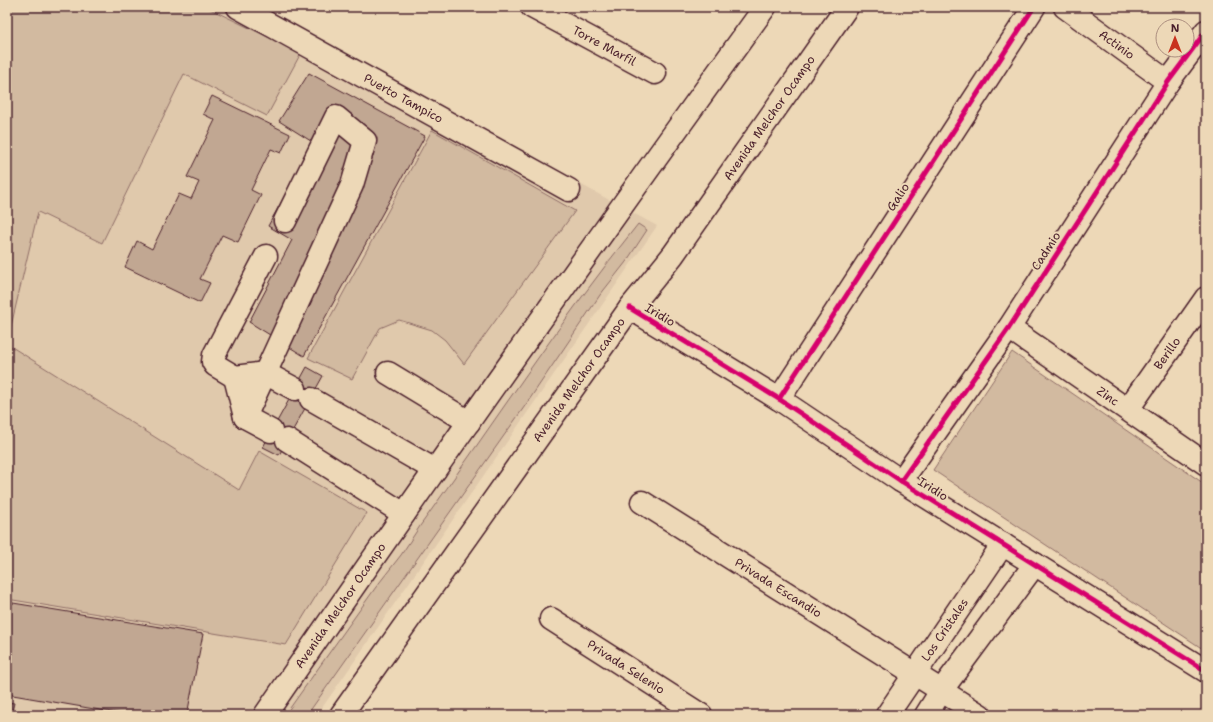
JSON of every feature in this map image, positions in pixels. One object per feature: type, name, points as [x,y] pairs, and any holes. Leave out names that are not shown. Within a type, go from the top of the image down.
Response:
[{"type":"street","name":"Puerto Tampico","points":[[238,7],[569,190]]},
{"type":"street","name":"Torre Marfil","points":[[532,7],[655,73]]},
{"type":"street","name":"Avenida Melchor Ocampo","points":[[265,715],[435,470],[765,7]]},
{"type":"street","name":"Avenida Melchor Ocampo","points":[[341,715],[630,308],[673,255],[847,7]]},
{"type":"street","name":"Galio","points":[[779,398],[1034,7]]},
{"type":"street","name":"Actinio","points":[[1065,7],[1168,82]]},
{"type":"street","name":"Cadmio","points":[[901,481],[1009,328],[1168,82],[1206,31]]},
{"type":"street","points":[[245,417],[352,185],[365,141],[336,117],[285,221]]},
{"type":"street","points":[[266,256],[214,355],[213,362],[215,365],[235,377],[265,373],[435,470]]},
{"type":"street","name":"Berillo","points":[[1128,409],[1206,298]]},
{"type":"street","name":"Iridio","points":[[630,308],[779,398],[901,481],[1206,672]]},
{"type":"street","name":"Zinc","points":[[1009,328],[1206,464]]},
{"type":"street","points":[[388,373],[469,422]]},
{"type":"street","points":[[235,377],[245,417],[279,435],[404,514]]},
{"type":"street","name":"Privada Escandio","points":[[642,502],[980,715]]},
{"type":"street","name":"Los Cristales","points":[[888,715],[914,674],[1003,544]]},
{"type":"street","points":[[926,715],[941,691],[1035,564]]},
{"type":"street","name":"Privada Selenio","points":[[551,619],[701,715]]},
{"type":"shaded area","points":[[7,7],[256,7],[657,226],[317,715],[7,715]]},
{"type":"shaded area","points":[[7,7],[206,7],[301,53],[267,116],[184,74],[102,243],[38,212],[7,343]]},
{"type":"shaded area","points":[[432,130],[575,211],[464,364],[445,340],[432,330],[399,320],[380,328],[352,379],[308,358]]},
{"type":"shaded area","points":[[638,224],[647,230],[626,262],[600,295],[527,403],[307,715],[285,715],[376,587],[401,555],[581,298]]},
{"type":"shaded area","points":[[7,344],[239,490],[259,451],[367,513],[286,645],[7,599]]},
{"type":"shaded area","points":[[1012,352],[1206,485],[1206,651],[933,470]]},
{"type":"building","points":[[309,73],[425,136],[304,356],[249,322],[292,240],[268,226],[314,143],[279,121]]},
{"type":"building","points":[[212,96],[290,134],[281,153],[271,149],[251,190],[261,195],[238,242],[222,235],[200,279],[210,283],[200,303],[125,267],[137,241],[152,249],[179,194],[191,199],[199,182],[187,177],[215,120],[203,114]]},
{"type":"building","points":[[307,367],[323,376],[279,455],[263,447]]},
{"type":"building","points":[[7,602],[203,634],[187,715],[129,715],[7,694]]},
{"type":"building","points":[[7,702],[14,703],[11,715],[7,715]]},
{"type":"building","points":[[77,712],[93,715],[77,715]]},
{"type":"cycle path","points":[[779,399],[1034,7]]},
{"type":"cycle path","points":[[901,481],[1009,328],[1168,82],[1206,31]]},
{"type":"cycle path","points":[[630,308],[779,399],[901,481],[1206,671]]}]
